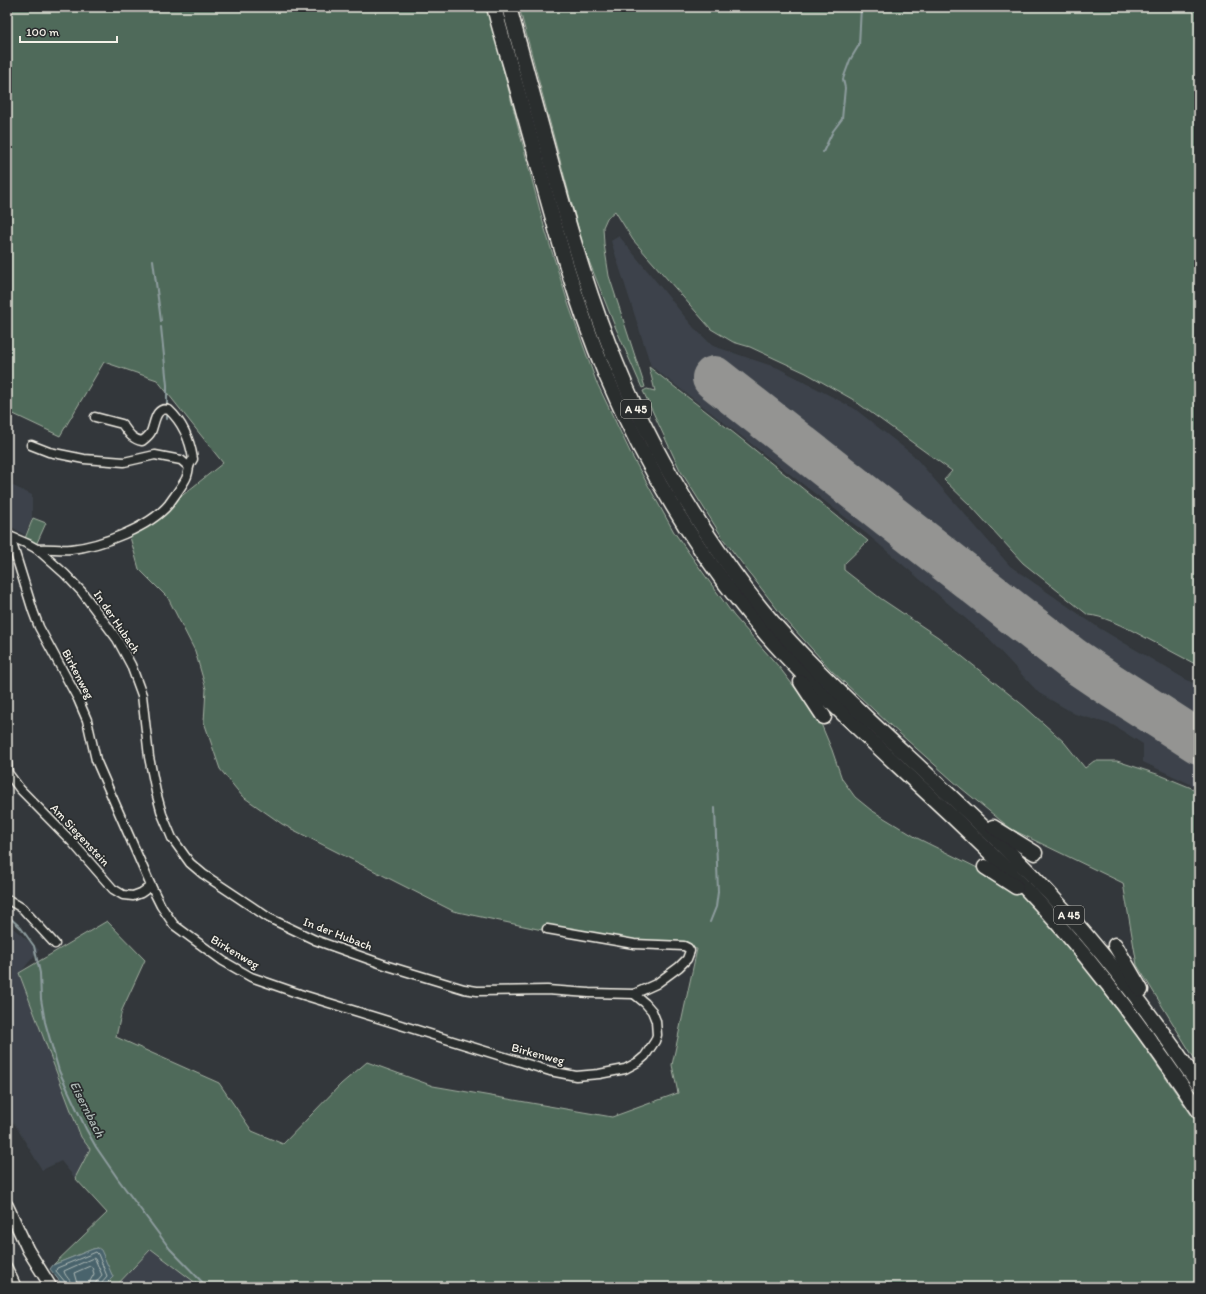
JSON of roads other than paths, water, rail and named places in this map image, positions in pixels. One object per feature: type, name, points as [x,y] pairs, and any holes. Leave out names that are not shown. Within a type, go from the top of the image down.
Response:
[{"type":"highway","name":"A 45","points":[[494,7],[557,236],[587,327],[605,373],[628,424],[662,487],[689,532],[740,604],[781,652],[822,695],[950,814],[1036,900],[1079,948],[1114,991],[1199,1110]]},
{"type":"highway","name":"A 45","points":[[509,7],[582,270],[600,323],[617,367],[640,417],[700,524],[750,594],[832,685],[954,799],[1049,892],[1126,983],[1171,1043],[1199,1085]]},
{"type":"highway","points":[[781,652],[824,717]]},
{"type":"highway","points":[[954,799],[987,823],[1034,853]]},
{"type":"highway","points":[[984,867],[1036,900]]},
{"type":"highway","points":[[1115,945],[1171,1043]]},
{"type":"main road","points":[[7,1205],[28,1250],[51,1287]]},
{"type":"street","points":[[9,536],[38,549],[70,549],[98,543],[132,531],[151,519],[168,505],[187,476],[188,466],[193,459],[191,446],[177,418],[169,410],[162,409],[159,411],[148,436],[142,441],[137,440],[129,434],[122,424],[95,417]]},
{"type":"street","points":[[31,445],[49,452],[84,459],[124,462],[156,455],[181,460],[188,466]]},
{"type":"street","name":"Birkenweg","points":[[9,536],[39,627],[78,699],[87,720],[96,760],[161,906],[174,925],[223,961],[251,977],[300,994],[550,1071],[576,1076],[599,1074],[625,1069],[638,1062],[645,1056],[655,1041],[657,1035],[656,1021],[652,1011],[634,994]]},
{"type":"street","name":"In der Hubach","points":[[38,549],[82,592],[117,639],[131,665],[142,695],[149,757],[162,814],[172,838],[190,863],[203,874],[269,918],[315,940],[388,966],[464,989],[478,991],[547,990],[634,994],[656,984],[679,967],[689,955],[690,951],[684,946],[634,944],[547,929]]},
{"type":"street","name":"Am Siegenstein","points":[[7,762],[8,772],[20,789],[72,842],[113,889],[123,895],[133,896],[141,893],[151,886]]},
{"type":"street","points":[[7,899],[22,908],[55,944]]},
{"type":"street","points":[[7,1266],[17,1287]]},
{"type":"water","points":[[98,1248],[101,1250],[113,1277],[103,1287],[64,1287],[50,1269],[53,1265]]},
{"type":"waterway","points":[[823,152],[833,131],[842,119],[845,88],[843,79],[850,60],[859,45],[861,7]]},
{"type":"waterway","points":[[153,260],[161,321]]},
{"type":"waterway","points":[[161,327],[167,385],[167,406]]},
{"type":"waterway","points":[[710,922],[716,907],[718,892],[715,808]]},
{"type":"waterway","name":"Eisernbach","points":[[7,915],[21,928],[34,946],[40,973],[41,999],[45,1022],[59,1071],[86,1129],[96,1147],[118,1179],[170,1249],[207,1287]]}]
